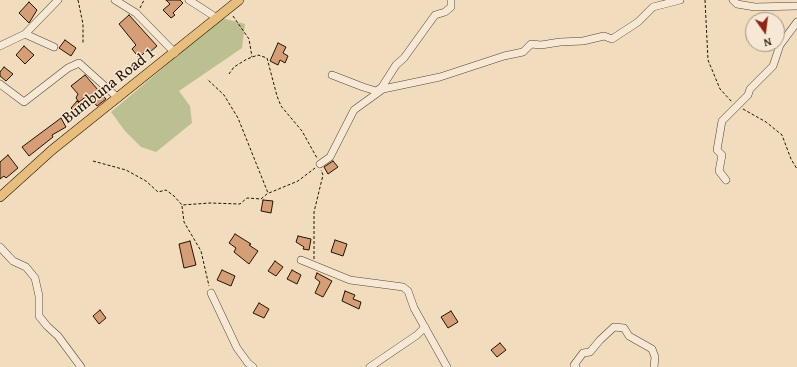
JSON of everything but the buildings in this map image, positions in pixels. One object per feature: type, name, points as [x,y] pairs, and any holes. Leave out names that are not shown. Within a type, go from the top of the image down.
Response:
[{"type":"main road","name":"Bumbuna Road 1","points":[[0,197],[52,150],[175,53],[239,0]]},
{"type":"street","points":[[0,46],[25,34],[58,0]]},
{"type":"street","points":[[116,0],[136,13],[175,53]]},
{"type":"street","points":[[189,0],[217,18]]},
{"type":"street","points":[[320,164],[330,157],[354,110],[380,90],[396,65],[404,58],[434,16],[445,12],[451,7],[451,0]]},
{"type":"street","points":[[332,75],[348,83],[380,90],[440,77],[504,56],[523,52],[531,44],[541,45],[560,42],[583,42],[604,36],[612,39],[638,22],[653,7],[680,0]]},
{"type":"street","points":[[733,0],[737,4],[755,7],[797,6]]},
{"type":"street","points":[[726,180],[719,171],[722,155],[717,150],[722,121],[748,96],[750,89],[773,66],[780,45],[797,22]]},
{"type":"street","points":[[25,34],[54,47]]},
{"type":"street","points":[[0,84],[24,102],[73,64],[79,63],[118,98]]},
{"type":"street","points":[[0,247],[13,261],[26,267],[35,278],[39,316],[58,336],[81,367]]},
{"type":"street","points":[[301,260],[350,280],[403,287],[408,291],[414,308],[446,367]]},
{"type":"street","points":[[211,293],[237,348],[253,367]]},
{"type":"street","points":[[370,367],[408,342],[425,327]]},
{"type":"street","points":[[576,367],[574,365],[582,353],[590,352],[614,327],[624,328],[629,336],[652,349],[655,357],[654,367]]},
{"type":"path","points":[[78,0],[83,24],[83,43]]},
{"type":"path","points":[[136,13],[144,0]]},
{"type":"path","points":[[705,0],[708,60],[720,89],[736,106],[766,122],[782,135],[791,159],[797,169]]},
{"type":"path","points":[[230,8],[234,20],[249,39],[252,57]]},
{"type":"path","points":[[229,74],[234,67],[252,57],[258,55],[266,58],[281,106],[302,131],[320,164],[323,175],[314,212],[314,265]]},
{"type":"path","points":[[207,79],[224,96],[238,118],[268,193]]},
{"type":"path","points":[[93,161],[126,170],[146,181],[158,192],[166,190],[174,196],[182,205],[184,222],[201,251],[211,293]]},
{"type":"path","points":[[182,205],[210,203],[240,204],[247,198],[261,199],[268,193],[298,181],[320,164]]},
{"type":"green space","points":[[222,18],[245,24],[242,48],[179,91],[190,106],[192,123],[156,152],[141,147],[125,131],[111,112]]}]
